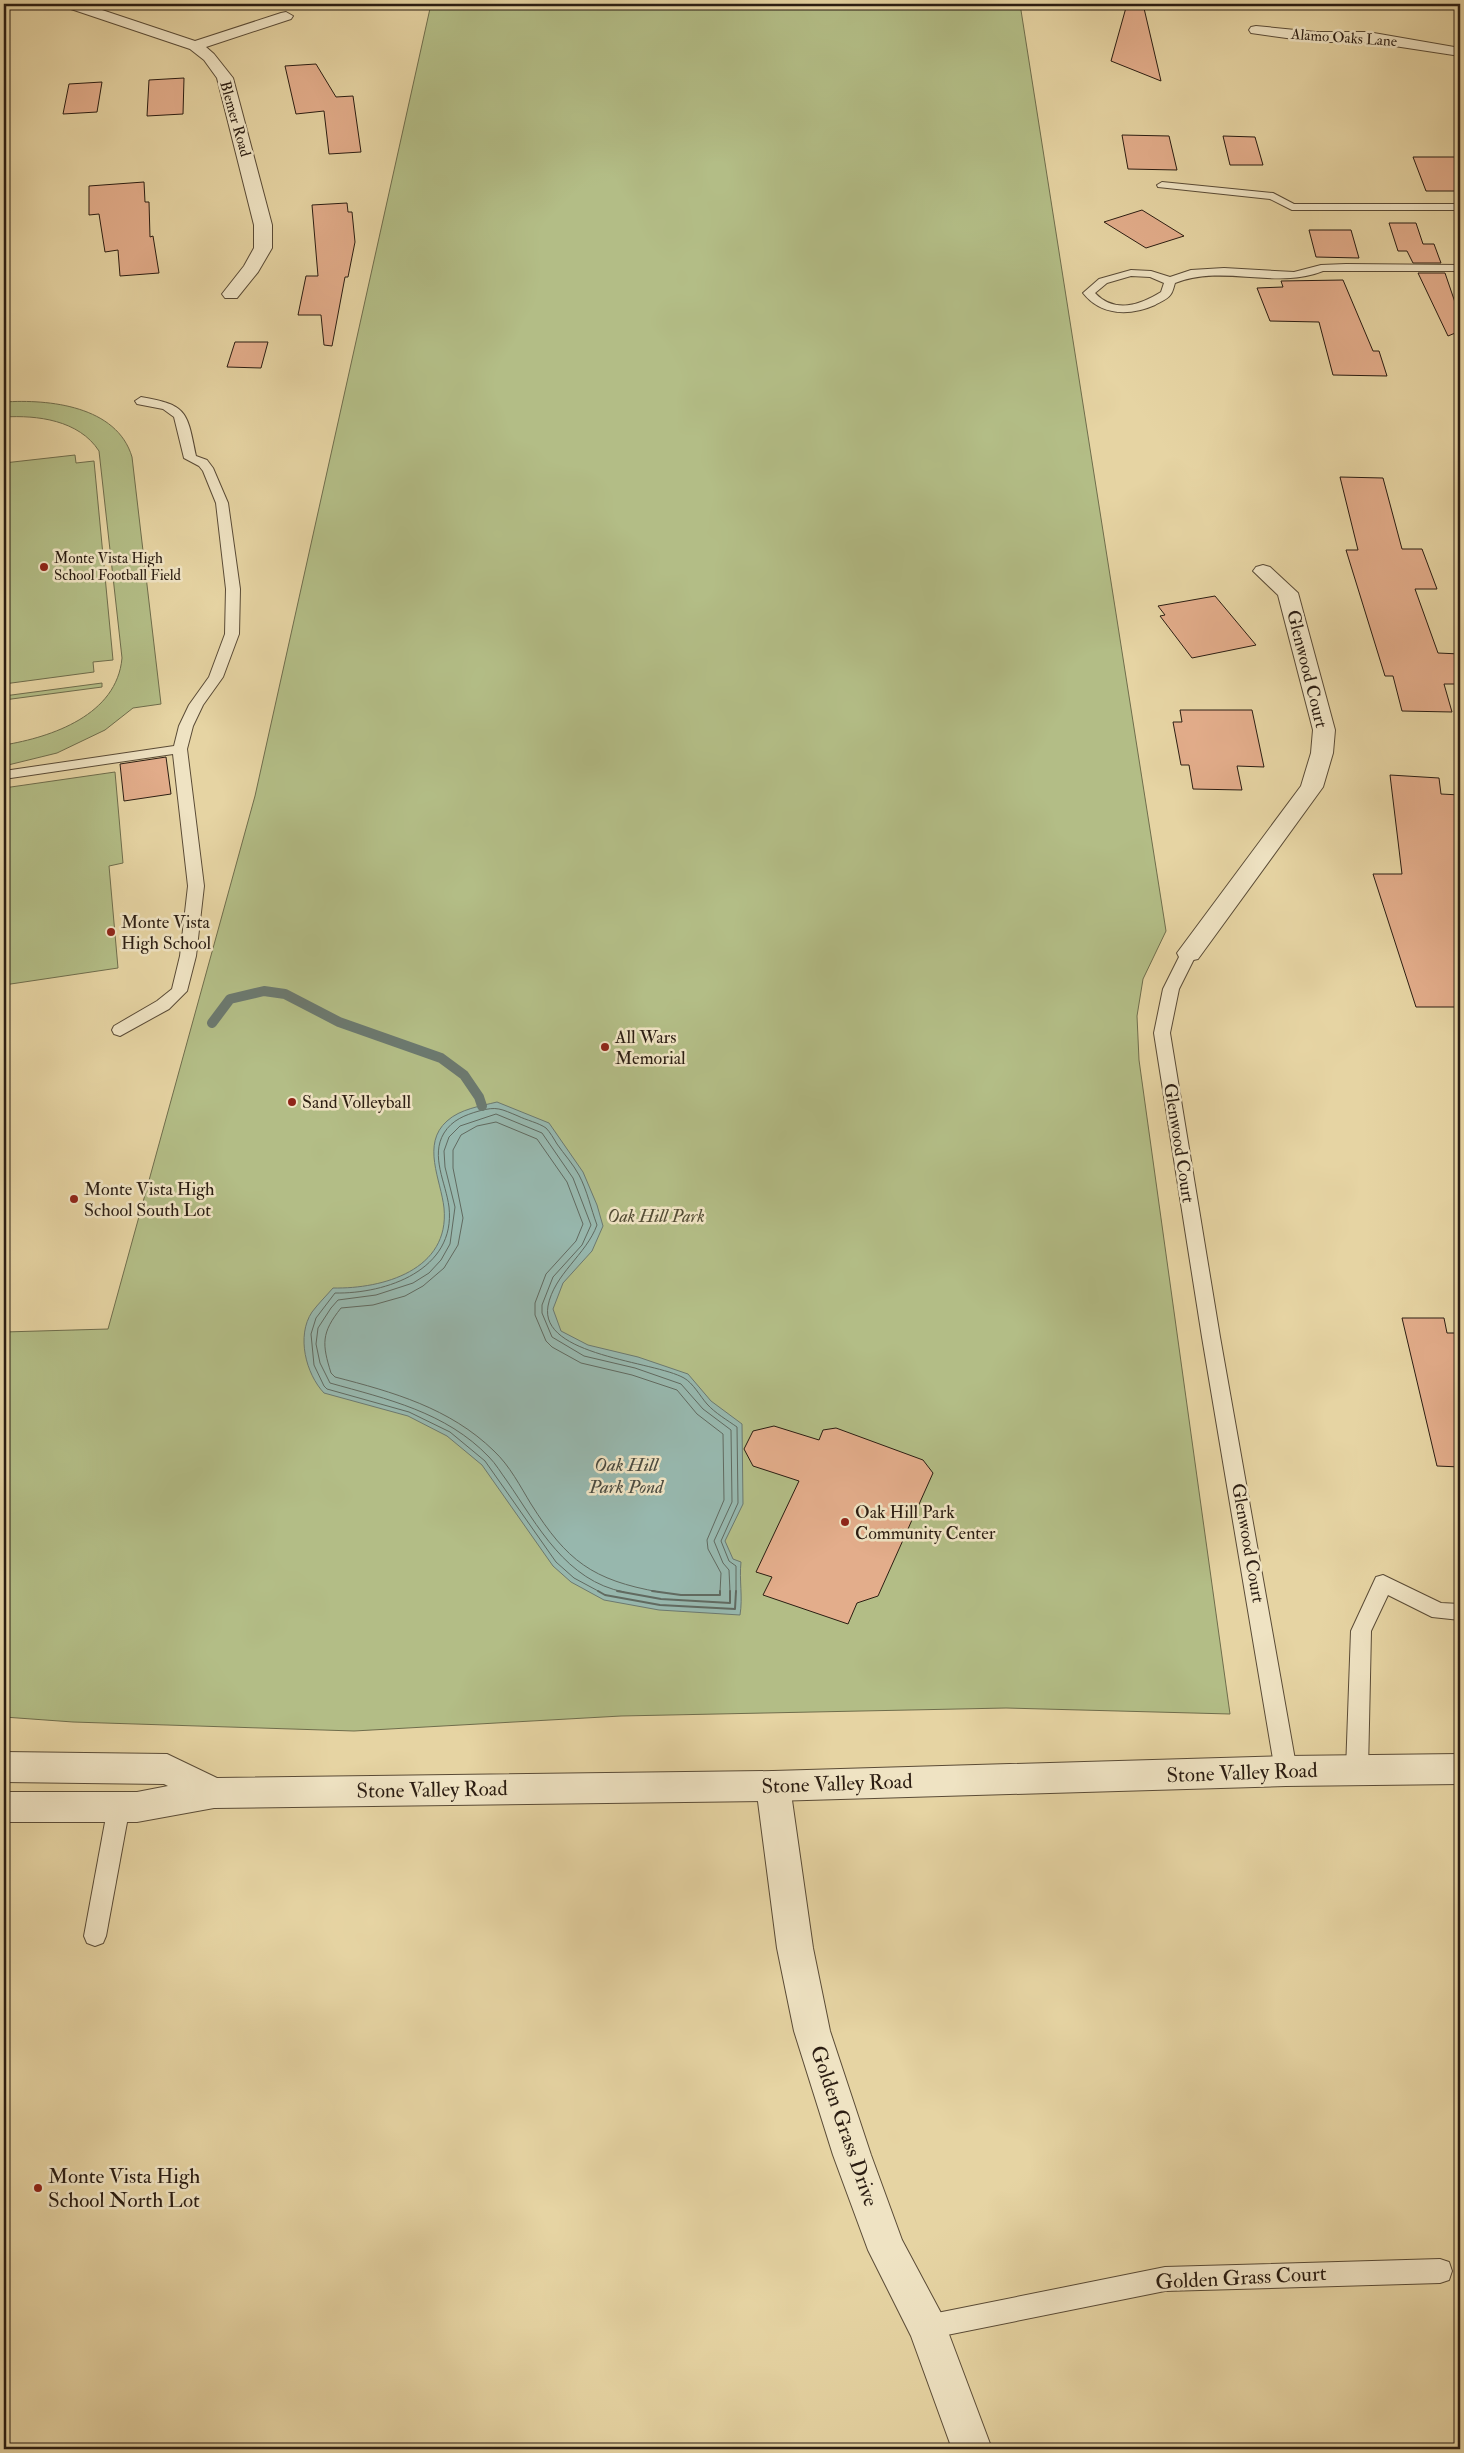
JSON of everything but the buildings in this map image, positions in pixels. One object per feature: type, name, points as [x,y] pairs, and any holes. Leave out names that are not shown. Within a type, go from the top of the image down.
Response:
[{"type":"street","name":"Blemer Road","points":[[70,4],[196,46],[209,57],[224,78],[262,216],[263,248],[252,268],[231,294]]},
{"type":"street","points":[[196,46],[286,16]]},
{"type":"street","name":"Alamo Oaks Lane","points":[[1256,30],[1316,37],[1368,37],[1460,52]]},
{"type":"street","name":"Glenwood Court","points":[[1189,954],[1312,788],[1322,753],[1324,730],[1288,593],[1263,571]]},
{"type":"street","name":"Stone Valley Road","points":[[4,1767],[167,1769],[214,1793]]},
{"type":"street","name":"Stone Valley Road","points":[[4,1807],[137,1807],[214,1793],[773,1786],[1286,1771],[1460,1769]]},
{"type":"street","name":"Golden Grass Drive","points":[[773,1786],[795,1948],[812,2031],[852,2155],[887,2250],[927,2327],[972,2449]]},
{"type":"lane","points":[[1162,185],[1273,196],[1292,207],[1460,208]]},
{"type":"lane","points":[[1170,281],[1166,294],[1147,306],[1118,310],[1096,303],[1089,293],[1103,281],[1131,273],[1151,274],[1170,281],[1191,273],[1224,271],[1306,274],[1321,268],[1346,267],[1460,268]]},
{"type":"lane","points":[[120,1030],[163,1004],[179,990],[188,956],[196,886],[180,749],[186,726],[196,705],[216,677],[232,634],[233,589],[222,503],[209,471],[203,463],[190,458],[181,420],[176,410],[166,404],[141,401]]},
{"type":"lane","points":[[4,775],[180,749]]},
{"type":"lane","name":"Glenwood Court","points":[[1189,954],[1171,989],[1162,1033],[1211,1337],[1286,1771]]},
{"type":"lane","points":[[1357,1770],[1361,1631],[1383,1583],[1439,1611],[1460,1612]]},
{"type":"lane","points":[[95,1936],[119,1806]]},
{"type":"lane","name":"Golden Grass Court","points":[[927,2327],[1165,2279],[1440,2271]]},
{"type":"green space","name":"Oak Hill Park","points":[[431,4],[1020,4],[1166,931],[1143,979],[1137,1016],[1139,1060],[1230,1714],[1006,1708],[621,1716],[354,1731],[73,1722],[4,1717],[4,1332],[108,1329],[255,796]]},
{"type":"green space","points":[[4,402],[41,402],[79,409],[97,416],[112,426],[124,440],[132,457],[161,704],[133,708],[105,730],[57,753],[4,766],[4,745],[42,736],[61,729],[79,720],[95,708],[108,695],[117,678],[122,658],[99,451],[91,441],[69,426],[30,417],[4,417]]},
{"type":"green space","name":"Monte Vista High School Football Field","points":[[75,455],[76,463],[94,461],[113,660],[93,662],[94,672],[4,684],[4,463]]},
{"type":"green space","points":[[102,683],[102,687],[4,700],[4,696]]},
{"type":"green space","points":[[115,772],[123,863],[109,866],[118,968],[4,985],[4,788]]},
{"type":"water","name":"Oak Hill Park Pond","points":[[497,1102],[549,1123],[583,1172],[597,1205],[603,1226],[592,1251],[563,1283],[553,1309],[561,1331],[588,1345],[638,1357],[688,1374],[711,1401],[742,1424],[743,1504],[725,1541],[733,1559],[741,1562],[740,1615],[659,1610],[604,1600],[571,1582],[553,1566],[482,1465],[447,1436],[408,1416],[324,1393],[312,1376],[305,1354],[304,1343],[307,1322],[312,1312],[333,1288],[372,1285],[409,1272],[425,1261],[436,1247],[443,1229],[444,1208],[434,1151],[435,1140],[439,1130],[447,1121],[458,1114],[471,1108]]},
{"type":"waterway","points":[[212,1023],[230,999],[264,991],[285,994],[339,1022],[441,1058],[464,1075],[479,1097],[482,1106]]},
{"type":"place","name":"Monte Vista High School Football Field","points":[[44,567]]},
{"type":"place","name":"Monte Vista High School","points":[[111,932]]},
{"type":"place","name":"All Wars Memorial","points":[[605,1047]]},
{"type":"place","name":"Sand Volleyball","points":[[292,1102]]},
{"type":"place","name":"Monte Vista High School South Lot","points":[[74,1199]]},
{"type":"place","name":"Oak Hill Park Community Center","points":[[845,1522]]},
{"type":"place","name":"Monte Vista High School North Lot","points":[[38,2188]]}]
